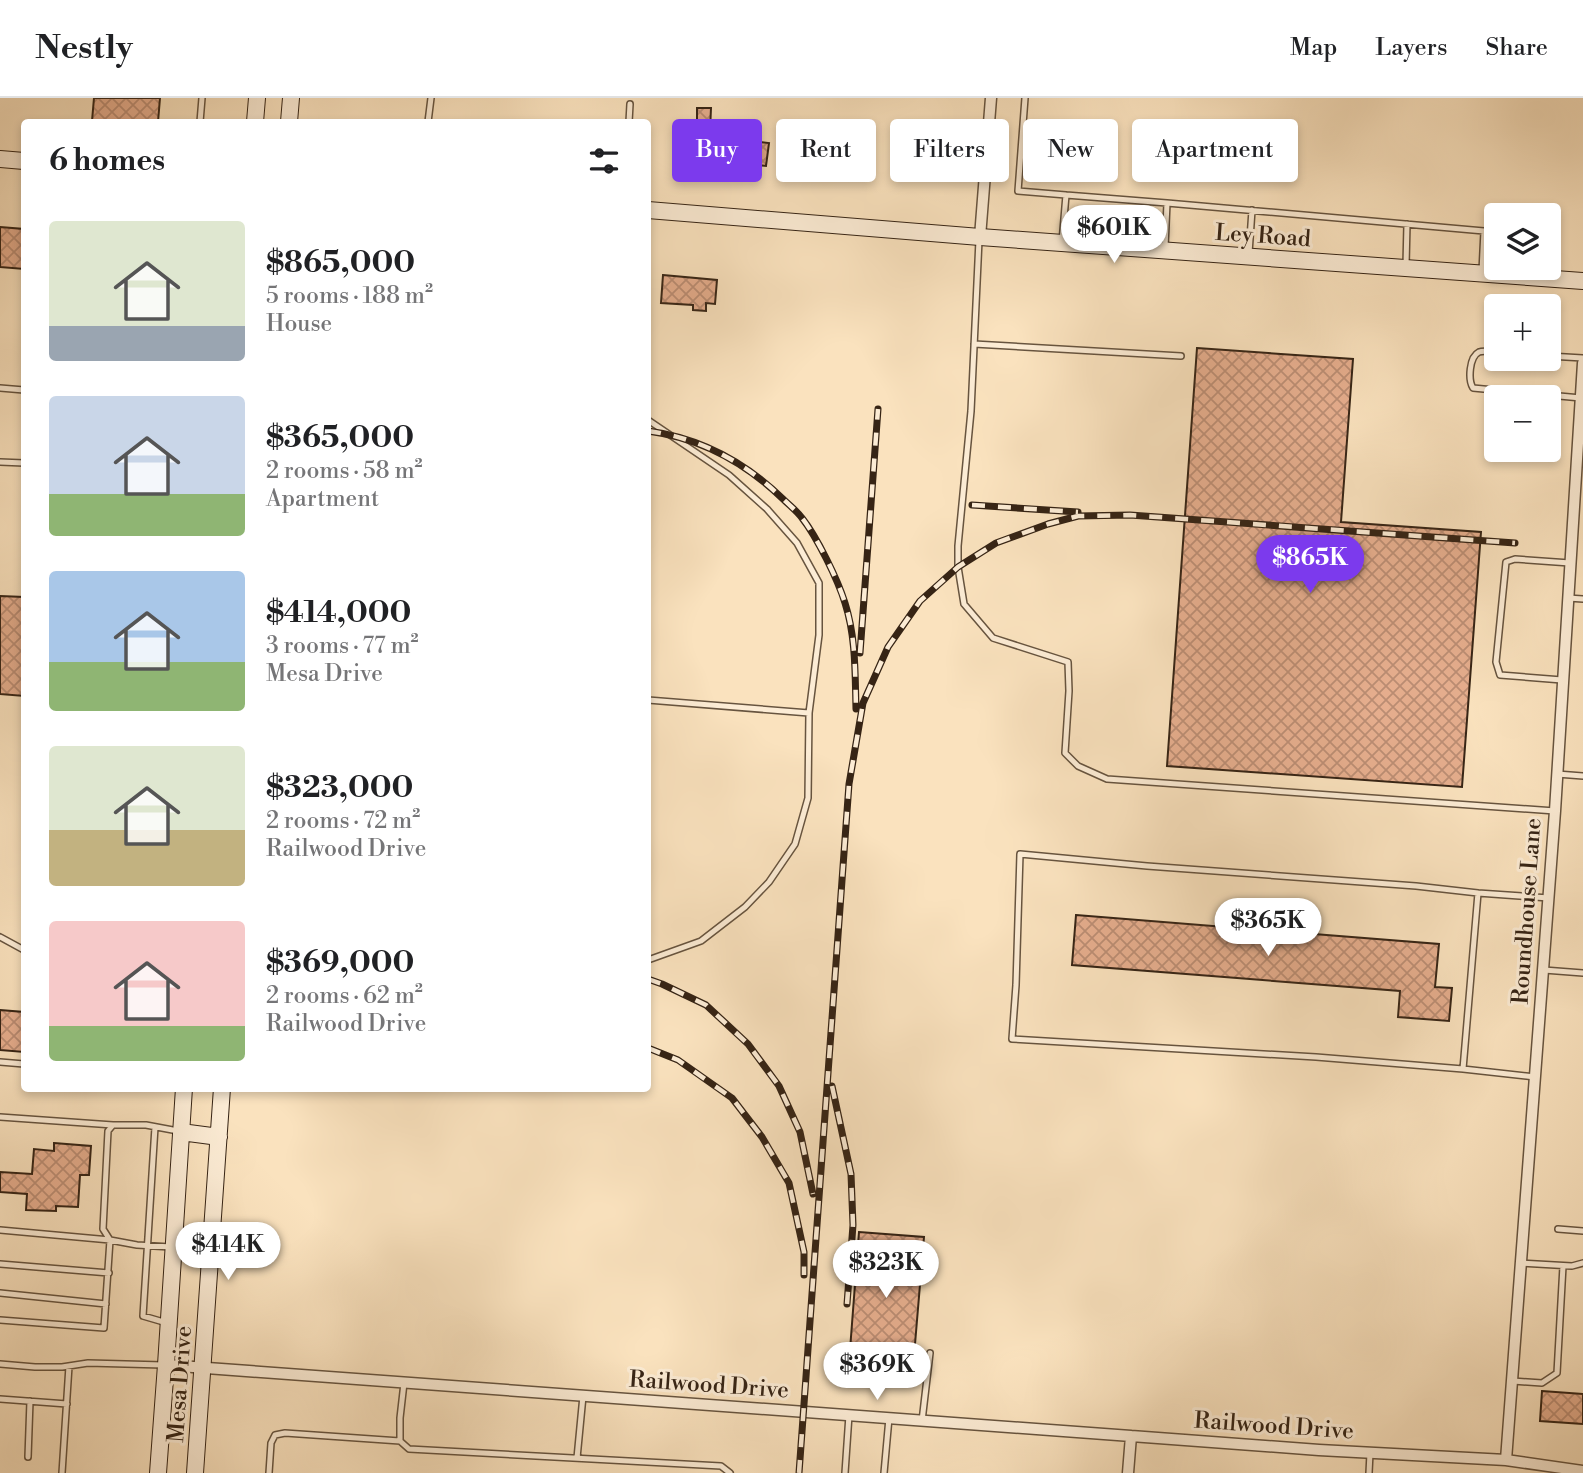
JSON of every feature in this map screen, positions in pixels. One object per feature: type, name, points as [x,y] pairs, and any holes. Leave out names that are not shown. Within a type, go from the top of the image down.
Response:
[{"type":"main road","points":[[255,119],[257,98]]},
{"type":"main road","points":[[289,119],[291,98]]},
{"type":"main road","points":[[0,159],[21,161]]},
{"type":"main road","name":"Ley Road","points":[[651,210],[1583,281]]},
{"type":"main road","name":"Mesa Drive","points":[[158,1473],[184,1092]]},
{"type":"main road","name":"Mesa Drive","points":[[195,1473],[222,1092]]},
{"type":"main road","points":[[181,1132],[219,1138]]},
{"type":"street","points":[[979,237],[991,98]]},
{"type":"street","name":"Roundhouse Lane","points":[[1506,1461],[1549,898],[1570,563],[1581,440],[1583,361]]},
{"type":"street","name":"Railwood Drive","points":[[166,1365],[1131,1437],[1506,1461],[1583,1471]]},
{"type":"street","points":[[1128,1473],[1131,1437]]},
{"type":"lane","points":[[200,119],[202,98]]},
{"type":"lane","points":[[428,119],[431,98]]},
{"type":"lane","points":[[1025,98],[1018,191],[1484,231],[1482,274]]},
{"type":"lane","points":[[629,119],[630,104]]},
{"type":"lane","points":[[1062,243],[1066,195]]},
{"type":"lane","points":[[1165,250],[1167,203]]},
{"type":"lane","points":[[1249,257],[1252,210]]},
{"type":"lane","points":[[1405,268],[1407,224]]},
{"type":"lane","points":[[979,237],[971,411],[958,546],[958,567],[964,604],[993,638],[1068,662],[1065,753],[1078,766],[1107,779],[1555,811]]},
{"type":"lane","points":[[974,344],[1181,355]]},
{"type":"lane","points":[[1484,351],[1476,354],[1472,360],[1470,383],[1473,388],[1581,398]]},
{"type":"lane","points":[[1561,358],[1583,361]]},
{"type":"lane","points":[[0,388],[21,390]]},
{"type":"lane","points":[[651,422],[729,475],[767,509],[797,543],[819,583],[819,635],[808,713],[808,798],[795,844],[769,881],[745,907],[701,941],[651,959]]},
{"type":"lane","points":[[0,462],[21,463]]},
{"type":"lane","points":[[1563,680],[1500,675],[1496,662],[1506,562],[1516,559],[1570,563]]},
{"type":"lane","points":[[1568,598],[1583,599]]},
{"type":"lane","points":[[651,700],[808,713]]},
{"type":"lane","points":[[1557,774],[1583,776]]},
{"type":"lane","points":[[1535,1077],[1316,1057],[1012,1039],[1020,854],[1549,898]]},
{"type":"lane","points":[[1463,1069],[1478,893]]},
{"type":"lane","points":[[0,937],[21,948]]},
{"type":"lane","points":[[1542,970],[1583,973]]},
{"type":"lane","points":[[0,1062],[21,1064]]},
{"type":"lane","points":[[0,1117],[146,1125],[181,1132]]},
{"type":"lane","points":[[0,1320],[104,1328],[110,1240],[103,1229],[108,1131],[113,1125]]},
{"type":"lane","points":[[155,1127],[143,1315],[169,1324]]},
{"type":"lane","points":[[1558,1229],[1583,1231]]},
{"type":"lane","points":[[0,1230],[174,1247]]},
{"type":"lane","points":[[1521,1263],[1563,1266],[1583,1263]]},
{"type":"lane","points":[[0,1264],[109,1273]]},
{"type":"lane","points":[[1512,1381],[1542,1383],[1557,1373],[1563,1266]]},
{"type":"lane","points":[[0,1293],[106,1304]]},
{"type":"lane","points":[[922,1421],[930,1353]]},
{"type":"lane","points":[[0,1364],[35,1367],[88,1363],[166,1365]]},
{"type":"lane","points":[[62,1473],[69,1366]]},
{"type":"lane","points":[[400,1441],[404,1383]]},
{"type":"lane","points":[[578,1458],[583,1396]]},
{"type":"lane","points":[[0,1399],[67,1404]]},
{"type":"lane","points":[[28,1457],[30,1401]]},
{"type":"lane","points":[[845,1473],[849,1415]]},
{"type":"lane","points":[[884,1473],[889,1418]]},
{"type":"lane","points":[[269,1473],[271,1443],[275,1435],[285,1433],[400,1441],[409,1449],[721,1466],[730,1473]]},
{"type":"lane","points":[[1369,1473],[1370,1453]]},
{"type":"building","points":[[94,98],[160,98],[158,119],[92,119]]},
{"type":"building","points":[[697,108],[711,108],[711,119],[697,119]]},
{"type":"building","points":[[762,142],[769,143],[766,166],[762,166]]},
{"type":"building","points":[[0,227],[21,229],[21,269],[0,267]]},
{"type":"building","points":[[663,275],[717,280],[715,304],[706,303],[706,311],[693,310],[693,305],[661,303]]},
{"type":"building","points":[[1197,348],[1353,359],[1341,522],[1481,532],[1462,787],[1167,766]]},
{"type":"building","points":[[0,596],[21,597],[21,696],[0,694]]},
{"type":"building","points":[[1076,915],[1439,944],[1435,987],[1452,988],[1449,1021],[1398,1017],[1400,991],[1072,965]]},
{"type":"building","points":[[0,1010],[21,1012],[21,1052],[0,1050]]},
{"type":"building","points":[[54,1143],[91,1146],[89,1175],[80,1175],[78,1207],[56,1206],[56,1211],[26,1210],[27,1194],[0,1192],[0,1172],[32,1174],[34,1149],[54,1151]]},
{"type":"building","points":[[859,1232],[924,1237],[913,1368],[849,1363]]},
{"type":"building","points":[[1542,1391],[1583,1394],[1583,1424],[1540,1421]]},
{"type":"railway","points":[[860,653],[878,409]]},
{"type":"railway","points":[[651,431],[686,439],[737,463],[768,486],[802,518],[826,559],[849,616],[856,709]]},
{"type":"railway","points":[[972,505],[1078,512]]},
{"type":"railway","points":[[799,1473],[849,784],[863,703],[888,647],[920,601],[958,567],[996,543],[1078,516],[1130,515],[1515,543]]},
{"type":"railway","points":[[651,980],[706,1005],[748,1044],[779,1086],[800,1132],[813,1194]]},
{"type":"railway","points":[[651,1049],[678,1060],[732,1098],[762,1137],[789,1183],[804,1252],[804,1275]]},
{"type":"railway","points":[[832,1086],[851,1174],[853,1225],[847,1304]]}]
